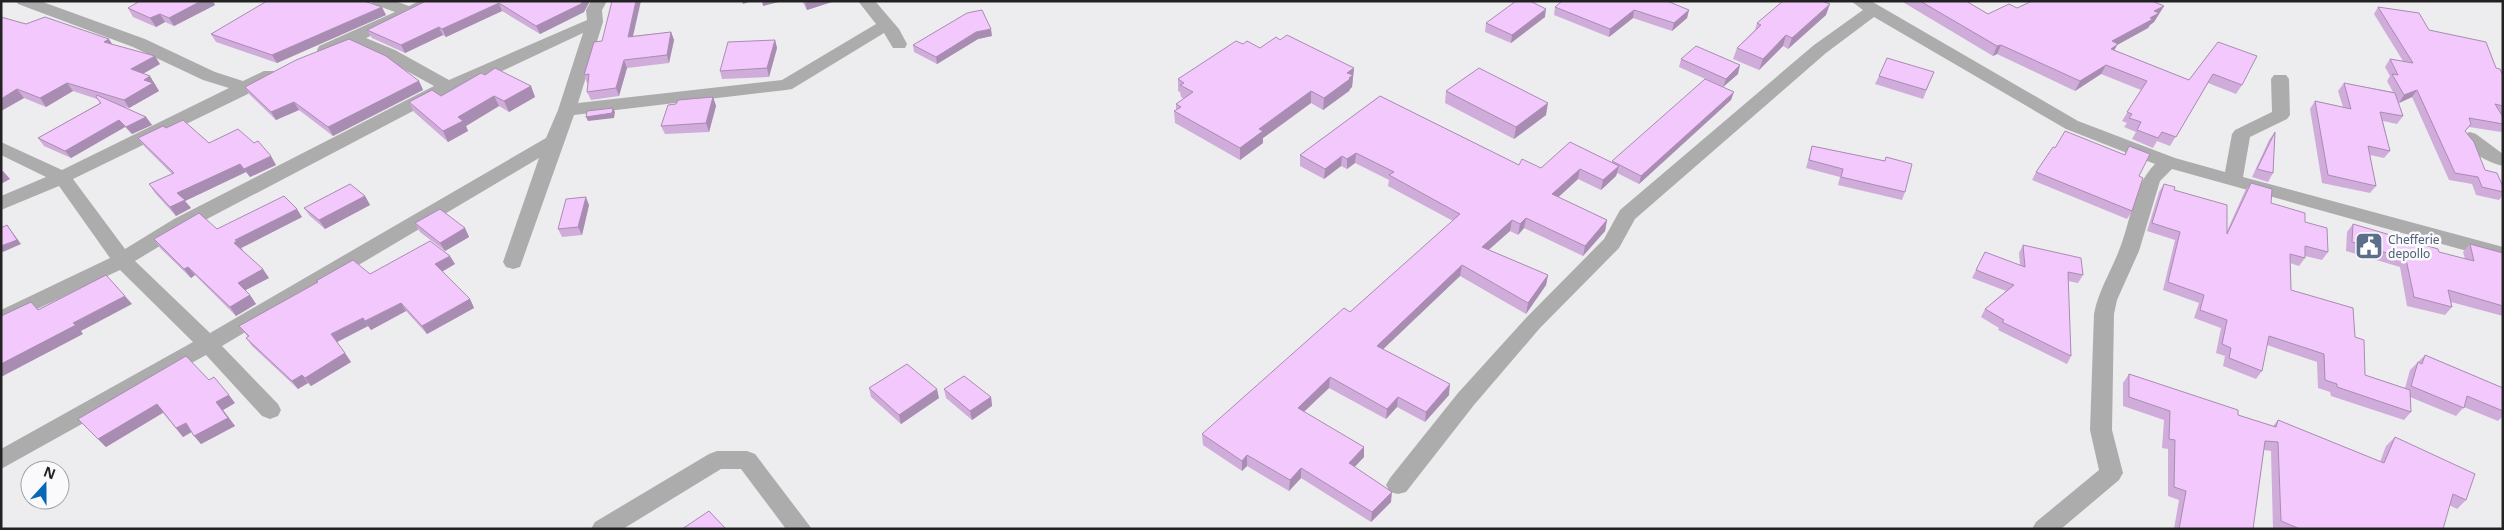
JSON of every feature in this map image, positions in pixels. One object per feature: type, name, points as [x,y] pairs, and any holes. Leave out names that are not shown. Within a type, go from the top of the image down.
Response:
[{"type":"street","points":[[24,1],[139,43],[209,76],[246,88]]},
{"type":"street","points":[[380,1],[410,12]]},
{"type":"street","points":[[311,56],[353,39],[433,1]]},
{"type":"street","points":[[513,262],[595,22],[594,10],[599,1]]},
{"type":"street","points":[[866,1],[899,44]]},
{"type":"street","points":[[1398,485],[1466,399],[1533,323],[1612,243],[1627,215],[1820,49],[1866,6],[2072,125],[2168,162],[2503,254]]},
{"type":"street","points":[[1,319],[122,260],[181,224],[447,86],[464,82],[551,40],[595,22]]},
{"type":"street","points":[[566,110],[786,84],[886,25]]},
{"type":"street","points":[[353,39],[394,54],[413,68],[447,86]]},
{"type":"street","points":[[1,204],[62,177],[246,88],[286,66]]},
{"type":"street","points":[[2233,180],[2241,134],[2281,115],[2280,79]]},
{"type":"street","points":[[2470,138],[2492,156],[2503,160]]},
{"type":"street","points":[[1,460],[208,344],[554,141]]},
{"type":"street","points":[[1,148],[62,177],[122,260],[208,344],[270,410]]},
{"type":"street","points":[[2044,529],[2111,474],[2101,430],[2104,314],[2107,300],[2129,251],[2151,179],[2168,162]]},
{"type":"street","points":[[603,529],[717,460],[747,460],[800,529]]},
{"type":"building","points":[[140,1],[201,1],[169,18],[160,14],[150,18],[128,8]]},
{"type":"building","points":[[267,1],[364,1],[382,7],[272,55],[211,34]]},
{"type":"building","points":[[426,1],[583,1],[581,4],[536,26],[499,3],[442,29],[439,27],[401,45],[367,30]]},
{"type":"building","points":[[612,1],[636,1],[628,37],[671,32],[667,55],[624,60],[616,88],[587,92],[589,74],[584,75],[594,42],[602,41]]},
{"type":"building","points":[[1516,1],[1530,1],[1546,9],[1512,35],[1486,23]]},
{"type":"building","points":[[1562,1],[1667,1],[1689,10],[1674,23],[1634,10],[1610,29],[1555,7]]},
{"type":"building","points":[[1783,1],[1822,1],[1830,4],[1792,38],[1786,35],[1763,59],[1737,48],[1761,25],[1757,23]]},
{"type":"building","points":[[1920,1],[1966,1],[1988,14],[2009,4],[2017,8],[2032,1],[2152,1],[2164,6],[2154,11],[2159,13],[2150,18],[2153,19],[2112,41],[2118,44],[2111,49],[2189,80],[2218,42],[2257,56],[2242,85],[2213,74],[2176,137],[2162,132],[2158,138],[2137,130],[2141,122],[2129,118],[2132,114],[2127,112],[2147,81],[2106,65],[2080,81],[2001,45],[1997,46]]},
{"type":"building","points":[[2378,7],[2419,13],[2429,30],[2486,42],[2496,68],[2500,69],[2503,76],[2503,106],[2495,104],[2503,117],[2503,124],[2469,118],[2471,124],[2465,131],[2474,142],[2485,170],[2497,173],[2503,187],[2503,192],[2482,187],[2478,177],[2455,173],[2417,90],[2404,95],[2392,74],[2398,75],[2390,59],[2413,63]]},
{"type":"building","points":[[982,10],[991,29],[976,32],[936,57],[913,45],[967,13]]},
{"type":"building","points":[[1,17],[26,24],[45,17],[109,39],[104,42],[155,56],[131,69],[150,76],[144,80],[153,83],[124,100],[67,83],[40,98],[17,89],[1,99]]},
{"type":"building","points":[[1287,35],[1354,68],[1347,73],[1353,75],[1324,98],[1311,91],[1259,129],[1263,131],[1240,148],[1174,111],[1181,107],[1176,104],[1193,92],[1180,85],[1184,83],[1178,79],[1236,41],[1243,44],[1247,41],[1260,48],[1276,37],[1280,40]]},
{"type":"building","points":[[349,39],[386,56],[419,81],[328,127],[294,102],[271,112],[245,87],[296,60]]},
{"type":"building","points":[[775,40],[767,68],[720,71],[728,42]]},
{"type":"building","points":[[1696,46],[1740,65],[1726,79],[1681,59]]},
{"type":"building","points":[[1887,58],[1934,72],[1926,90],[1879,76]]},
{"type":"building","points":[[495,68],[531,86],[504,101],[494,96],[458,117],[463,121],[443,131],[409,102],[432,90],[441,96],[481,73],[485,75]]},
{"type":"building","points":[[1479,68],[1548,103],[1516,127],[1446,91]]},
{"type":"building","points":[[1705,79],[1734,92],[1641,176],[1612,161]]},
{"type":"building","points":[[2344,83],[2395,93],[2403,116],[2380,112],[2390,151],[2368,146],[2376,186],[2328,175],[2315,101],[2351,109]]},
{"type":"building","points":[[97,95],[146,117],[126,127],[119,120],[65,151],[38,138],[101,103],[96,97]]},
{"type":"building","points":[[1380,96],[1519,165],[1522,159],[1541,168],[1570,142],[1619,166],[1603,180],[1580,169],[1552,194],[1607,220],[1585,246],[1526,218],[1520,224],[1512,220],[1482,247],[1548,275],[1528,303],[1462,265],[1377,346],[1450,384],[1426,412],[1398,397],[1387,409],[1330,377],[1298,408],[1364,447],[1349,463],[1392,492],[1372,512],[1301,468],[1290,480],[1247,455],[1242,461],[1202,434],[1344,308],[1350,312],[1460,214],[1389,175],[1394,172],[1356,153],[1347,159],[1342,156],[1325,169],[1300,155]]},
{"type":"building","points":[[713,97],[706,123],[661,126],[668,105],[676,104],[678,100]]},
{"type":"building","points":[[613,108],[612,113],[586,117],[587,111]]},
{"type":"building","points":[[183,120],[209,143],[238,129],[254,143],[258,141],[271,156],[244,169],[240,164],[177,193],[185,200],[170,207],[149,184],[174,173],[138,138],[163,126],[166,128]]},
{"type":"building","points":[[2065,131],[2125,155],[2129,146],[2150,154],[2139,176],[2143,178],[2132,211],[2036,172],[2053,147],[2055,148]]},
{"type":"building","points":[[2275,132],[2273,173],[2257,169]]},
{"type":"building","points":[[1812,146],[1885,161],[1886,157],[1912,164],[1905,192],[1841,177],[1843,169],[1809,160]]},
{"type":"building","points":[[2251,183],[2272,189],[2271,203],[2305,213],[2305,222],[2327,228],[2328,252],[2305,246],[2305,258],[2290,254],[2291,290],[2353,308],[2355,337],[2364,340],[2365,375],[2410,390],[2411,412],[2337,387],[2337,384],[2325,380],[2324,354],[2269,336],[2262,371],[2229,358],[2231,348],[2222,344],[2227,320],[2200,310],[2204,295],[2168,282],[2180,232],[2152,223],[2164,184],[2175,187],[2174,190],[2227,205],[2227,234]]},
{"type":"building","points":[[350,184],[365,196],[319,220],[304,208]]},
{"type":"building","points":[[284,196],[297,209],[235,240],[237,241],[234,243],[263,269],[238,283],[250,295],[230,307],[188,267],[184,269],[154,239],[199,213],[217,229]]},
{"type":"building","points":[[586,197],[578,227],[558,229],[566,199]]},
{"type":"building","points":[[440,209],[465,228],[440,243],[415,223]]},
{"type":"building","points":[[2353,224],[2438,249],[2439,252],[2474,261],[2470,244],[2503,253],[2503,306],[2448,290],[2452,307],[2414,297],[2406,259],[2352,242]]},
{"type":"building","points":[[7,225],[17,240],[1,246],[1,228]]},
{"type":"building","points":[[430,241],[450,256],[435,264],[470,299],[422,326],[401,303],[365,321],[363,318],[331,334],[345,353],[305,378],[302,375],[292,381],[246,338],[249,336],[239,326],[318,282],[316,281],[353,260],[370,274]]},
{"type":"building","points":[[2023,245],[2081,258],[2083,275],[2068,272],[2071,356],[2002,322],[2004,320],[1985,309],[2014,285],[1976,270],[1985,252],[2025,267]]},
{"type":"building","points":[[106,275],[125,296],[73,323],[76,325],[1,364],[1,316],[31,302],[38,310]]},
{"type":"building","points":[[2425,355],[2503,388],[2503,411],[2467,396],[2464,408],[2411,386],[2418,362],[2422,364]]},
{"type":"building","points":[[186,356],[209,380],[214,377],[229,395],[216,402],[228,418],[194,436],[186,423],[176,428],[157,404],[98,439],[78,419]]},
{"type":"building","points":[[907,364],[937,389],[899,415],[869,388]]},
{"type":"building","points":[[2129,374],[2238,410],[2238,415],[2276,427],[2278,420],[2384,463],[2395,437],[2475,474],[2466,500],[2453,494],[2443,529],[2300,529],[2281,521],[2278,442],[2265,441],[2253,529],[2179,529],[2186,491],[2174,487],[2175,440],[2169,439],[2170,411],[2129,397]]},
{"type":"building","points":[[964,376],[991,397],[970,411],[944,389]]},
{"type":"building","points":[[709,511],[726,529],[682,529]]},
{"type":"place","name":"Chefferie depollo","points":[[2369,246]]}]
